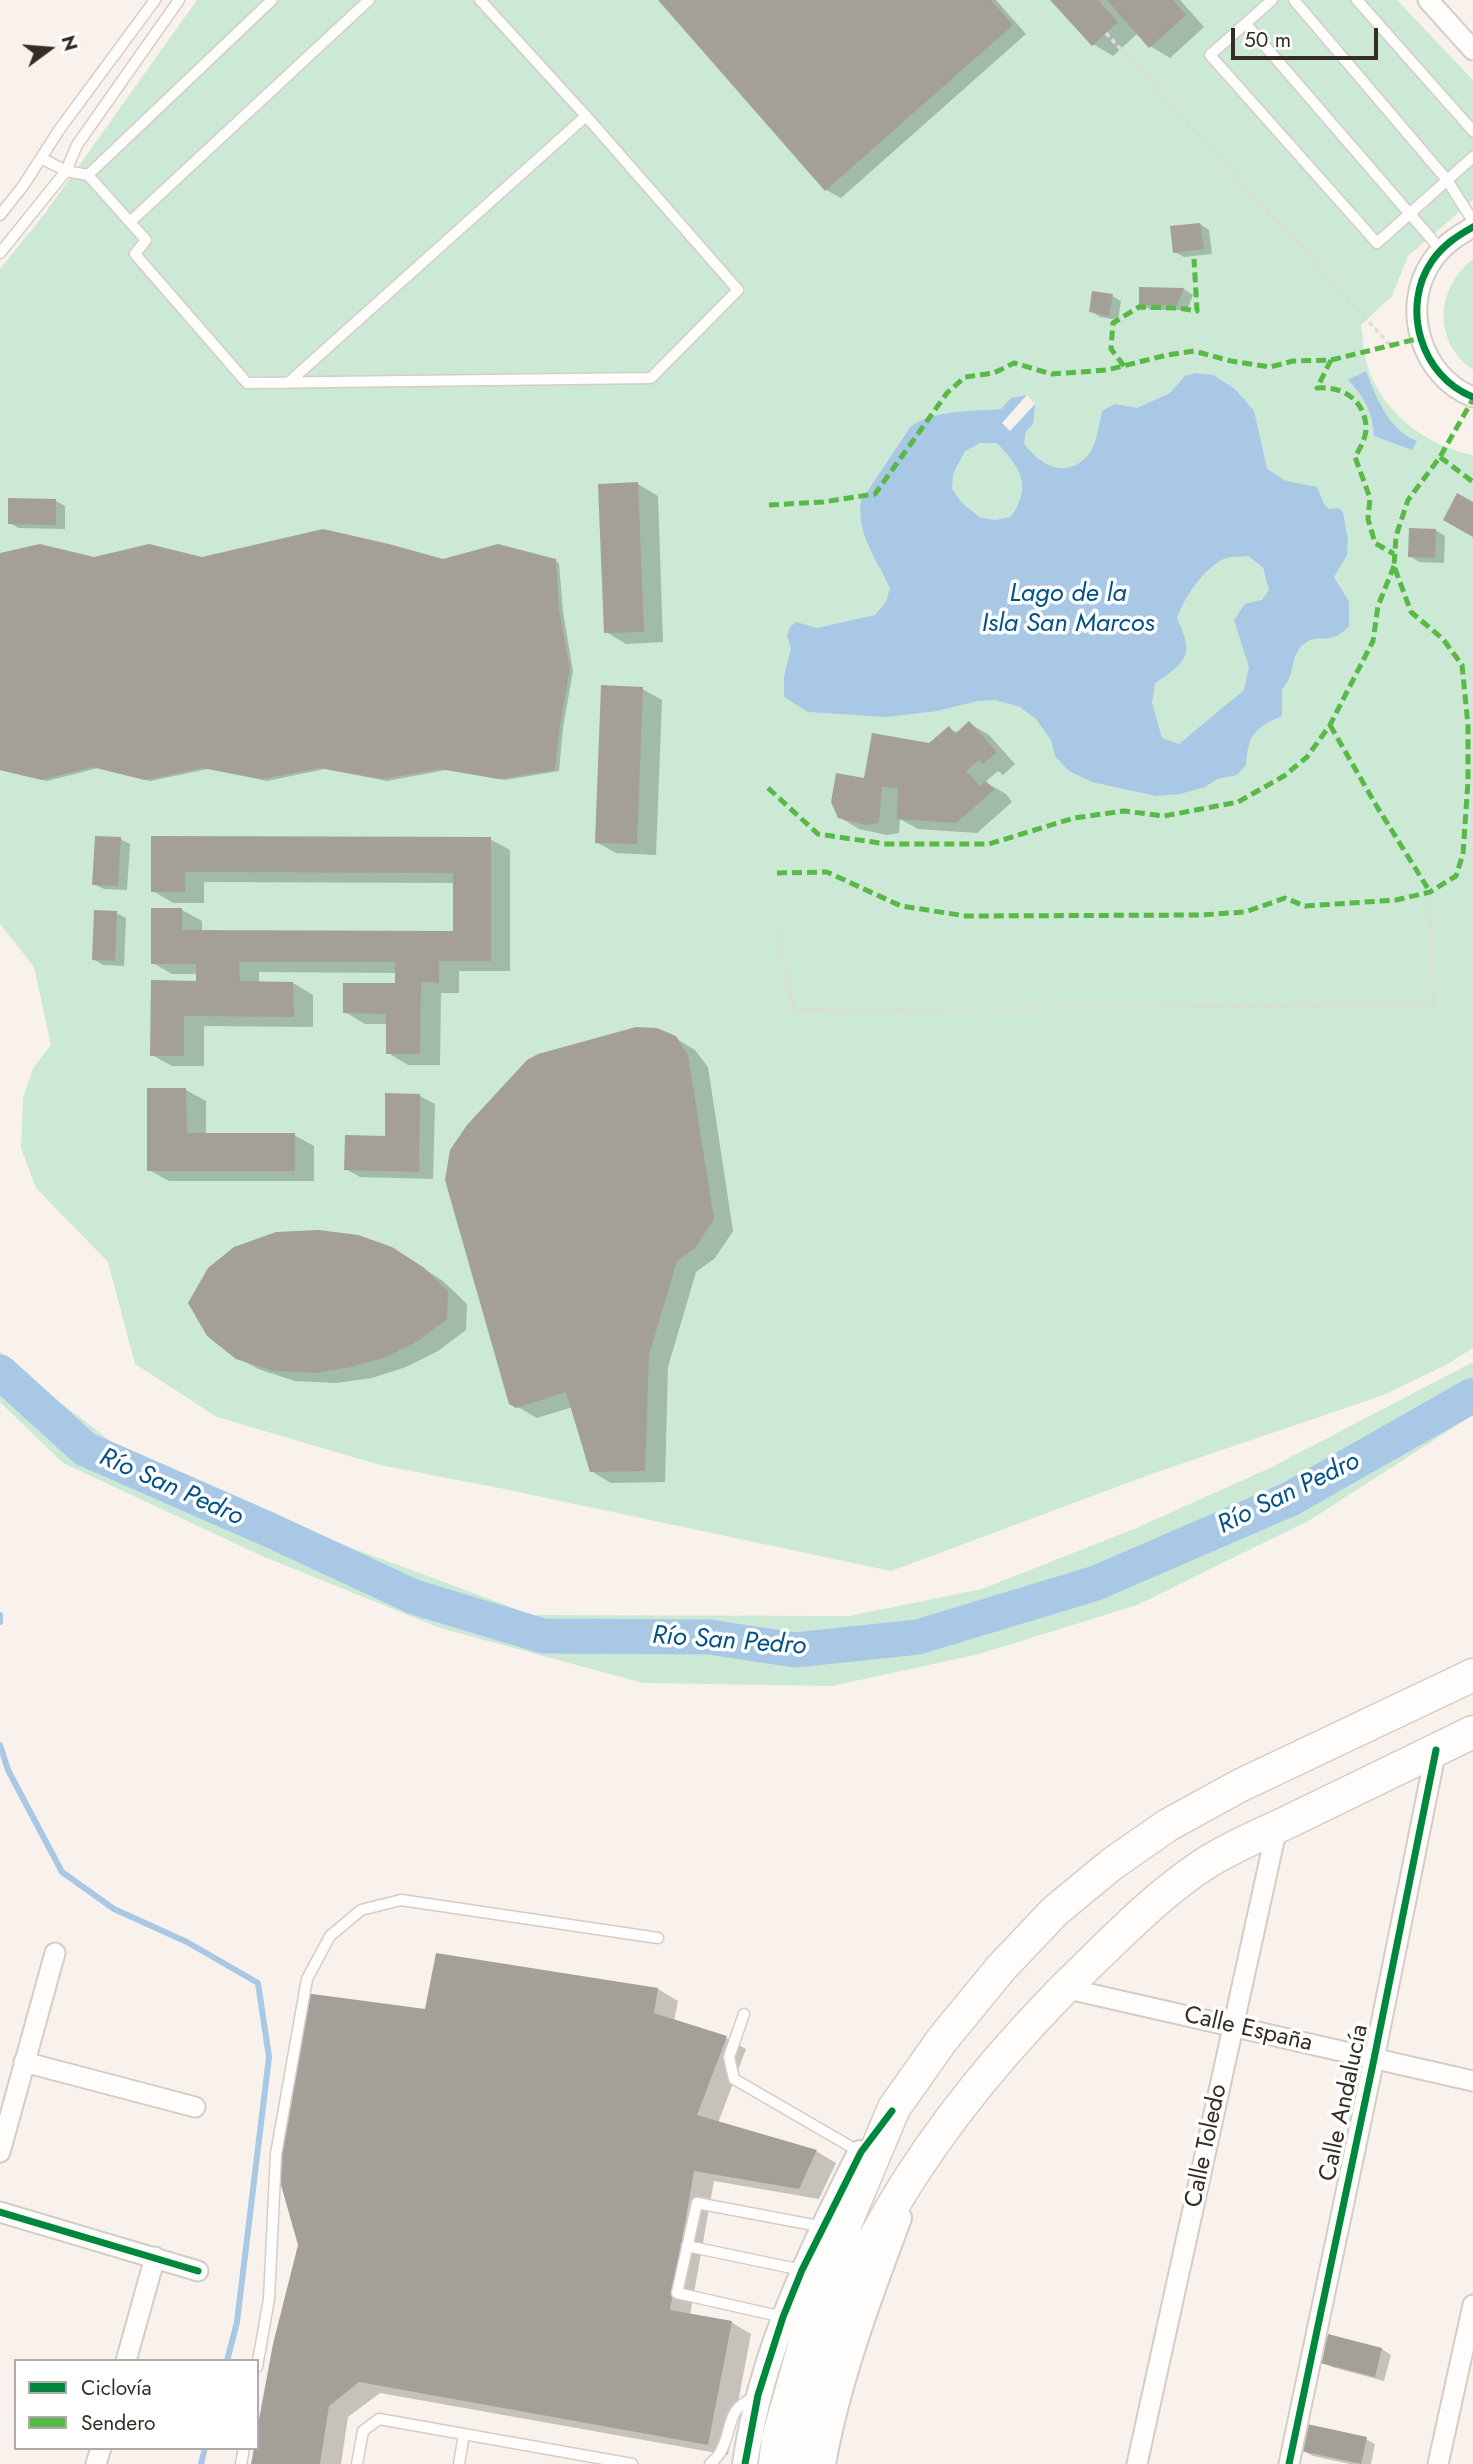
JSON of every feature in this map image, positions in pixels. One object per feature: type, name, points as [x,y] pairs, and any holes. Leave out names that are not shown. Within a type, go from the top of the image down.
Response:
[{"type":"main road","points":[[775,2464],[778,2438],[836,2223],[892,2111],[943,2040],[1001,1968],[1055,1911],[1112,1864],[1168,1825],[1239,1786],[1473,1675]]},
{"type":"main road","points":[[797,2464],[803,2425],[832,2330],[861,2261],[922,2157],[966,2099],[1064,1988],[1133,1922],[1203,1865],[1473,1732]]},
{"type":"street","points":[[1428,0],[1473,50]]},
{"type":"street","points":[[1473,226],[1450,240],[1431,262],[1419,289],[1416,319],[1423,348],[1439,373],[1461,393],[1473,397]]},
{"type":"street","name":"Calle Andalucía","points":[[1289,2464],[1436,1750]]},
{"type":"street","name":"Calle Toledo","points":[[1137,2464],[1277,1828]]},
{"type":"street","points":[[0,2152],[55,1952]]},
{"type":"street","name":"Calle España","points":[[1064,1988],[1473,2081]]},
{"type":"street","points":[[24,2062],[195,2107]]},
{"type":"street","points":[[744,2464],[758,2395],[783,2317],[802,2270],[836,2223],[860,2152],[892,2111]]},
{"type":"street","points":[[823,2464],[829,2430],[856,2337],[922,2157]]},
{"type":"street","points":[[0,2211],[198,2271]]},
{"type":"street","points":[[126,2359],[155,2257]]},
{"type":"street","points":[[1438,2464],[1473,2305]]},
{"type":"lane","points":[[0,215],[155,0]]},
{"type":"lane","points":[[0,253],[66,171],[77,145],[179,0]]},
{"type":"lane","points":[[88,175],[272,0]]},
{"type":"lane","points":[[130,222],[369,0]]},
{"type":"lane","points":[[41,158],[66,171],[88,175],[146,240],[135,254],[247,383],[651,378],[738,290],[480,0]]},
{"type":"lane","points":[[1272,0],[1210,55],[1377,243],[1473,157]]},
{"type":"lane","points":[[1294,0],[1447,180],[1473,221]]},
{"type":"lane","points":[[1357,0],[1473,131]]},
{"type":"lane","points":[[1246,24],[1441,250]]},
{"type":"lane","points":[[288,383],[586,116]]},
{"type":"lane","points":[[258,2359],[271,2276],[276,2154],[307,1979],[330,1937],[360,1910],[401,1900],[658,1938]]},
{"type":"lane","points":[[744,2014],[729,2057],[734,2079],[860,2152]]},
{"type":"lane","points":[[783,2317],[677,2293],[697,2203],[836,2223]]},
{"type":"lane","points":[[687,2246],[802,2270]]},
{"type":"lane","points":[[710,2464],[721,2452],[732,2414],[741,2403],[758,2395]]},
{"type":"lane","points":[[357,2464],[363,2431],[379,2419],[597,2461],[632,2464]]},
{"type":"lane","points":[[459,2464],[464,2434]]},
{"type":"path","points":[[1106,33],[1391,345]]},
{"type":"path","points":[[779,935],[794,1010],[1433,1005],[1430,892]]},
{"type":"green space","points":[[197,0],[1397,0],[1473,80],[1473,200],[1408,256],[1392,296],[1361,325],[1368,368],[1375,385],[1396,413],[1424,436],[1456,451],[1473,455],[1473,1348],[1446,1365],[1381,1396],[1157,1472],[891,1571],[380,1465],[217,1417],[135,1364],[108,1262],[36,1188],[21,1148],[23,1098],[33,1068],[51,1045],[34,967],[0,924],[0,269],[43,216]]},
{"type":"green space","points":[[1473,259],[1473,370],[1459,357],[1450,343],[1444,317],[1448,291],[1454,279]]},
{"type":"green space","points":[[0,1351],[19,1371],[142,1465],[532,1615],[849,1616],[982,1589],[1134,1529],[1270,1468],[1473,1362],[1473,1415],[1310,1520],[1137,1605],[979,1654],[832,1686],[643,1683],[440,1628],[262,1556],[63,1463],[0,1402]]},
{"type":"water","points":[[1366,371],[1379,402],[1391,421],[1399,430],[1417,441],[1412,450],[1374,436],[1367,405],[1348,380]]},
{"type":"water","name":"Lago de la Isla San Marcos","points":[[1196,373],[1213,375],[1235,389],[1254,411],[1267,469],[1286,481],[1317,487],[1329,509],[1338,508],[1343,512],[1348,540],[1347,555],[1334,577],[1349,602],[1349,626],[1336,636],[1314,639],[1299,649],[1289,678],[1282,689],[1282,716],[1265,724],[1255,733],[1249,746],[1246,765],[1237,775],[1217,779],[1205,787],[1180,794],[1156,796],[1092,782],[1069,771],[1055,756],[1051,740],[1036,719],[1020,707],[995,700],[886,717],[808,712],[784,697],[784,676],[791,648],[787,636],[790,627],[796,622],[817,628],[875,615],[886,602],[890,588],[865,535],[860,513],[861,501],[911,426],[943,414],[1001,409],[1011,398],[1027,395],[1035,404],[1033,424],[1026,431],[1024,443],[1045,463],[1054,467],[1072,467],[1092,450],[1102,411],[1115,404],[1137,408],[1170,393],[1185,376]],"holes":[[[980,443],[997,443],[1012,460],[1021,477],[1021,495],[1011,517],[995,520],[979,517],[961,502],[952,489],[953,474],[965,451]],[[1248,556],[1263,567],[1269,590],[1262,600],[1245,604],[1234,620],[1249,667],[1244,690],[1179,744],[1162,738],[1152,703],[1155,683],[1175,669],[1185,656],[1185,640],[1177,618],[1180,610],[1196,583],[1210,568],[1226,558]]]},
{"type":"pier","points":[[1027,395],[1035,404],[1010,431],[1002,423]]},
{"type":"building","points":[[658,0],[991,0],[1013,25],[825,191]]},
{"type":"building","points":[[1050,0],[1098,0],[1118,22],[1092,46]]},
{"type":"building","points":[[1107,0],[1173,0],[1186,15],[1149,48]]},
{"type":"building","points":[[1200,223],[1204,249],[1173,253],[1170,226]]},
{"type":"building","points":[[1139,287],[1184,288],[1177,305],[1139,305]]},
{"type":"building","points":[[1092,291],[1113,294],[1109,316],[1089,312]]},
{"type":"building","points":[[638,482],[644,632],[604,633],[598,484]]},
{"type":"building","points":[[1457,493],[1473,502],[1473,537],[1443,520]]},
{"type":"building","points":[[8,498],[56,499],[56,525],[8,524]]},
{"type":"building","points":[[1409,528],[1436,529],[1435,558],[1408,557]]},
{"type":"building","points":[[323,529],[443,559],[498,544],[556,559],[559,609],[570,668],[555,770],[499,779],[441,769],[382,779],[320,768],[262,779],[203,768],[145,780],[92,767],[42,780],[0,770],[0,553],[40,544],[94,557],[149,544],[202,557]]},
{"type":"building","points":[[601,685],[643,687],[637,844],[595,843]]},
{"type":"building","points":[[969,721],[997,752],[983,764],[979,760],[966,771],[980,786],[986,781],[994,790],[956,823],[897,819],[898,788],[882,787],[879,823],[866,825],[838,818],[831,802],[836,773],[864,778],[872,733],[929,743],[949,726],[955,734]]},
{"type":"building","points":[[95,836],[121,837],[118,886],[92,885]]},
{"type":"building","points":[[151,836],[491,837],[491,961],[439,961],[439,983],[421,982],[420,1054],[386,1054],[386,1014],[343,1013],[343,983],[395,983],[395,962],[239,962],[240,981],[293,982],[294,1017],[184,1016],[184,1056],[150,1056],[151,980],[196,981],[196,964],[151,964],[151,908],[182,908],[182,930],[453,931],[453,873],[185,872],[185,892],[151,892]]},
{"type":"building","points":[[94,910],[117,911],[115,961],[92,960]]},
{"type":"building","points":[[636,1027],[657,1028],[676,1036],[688,1055],[714,1219],[695,1248],[677,1261],[649,1355],[645,1471],[590,1472],[566,1392],[516,1408],[509,1404],[445,1180],[450,1150],[467,1125],[527,1060],[538,1054]]},
{"type":"building","points":[[147,1088],[186,1088],[187,1133],[295,1133],[295,1171],[147,1171]]},
{"type":"building","points":[[385,1093],[420,1094],[419,1172],[344,1170],[345,1135],[385,1136]]},
{"type":"building","points":[[319,1230],[358,1235],[392,1247],[423,1267],[448,1291],[447,1319],[418,1341],[386,1357],[315,1373],[274,1371],[236,1359],[207,1336],[188,1303],[208,1268],[234,1247],[276,1232]]},
{"type":"building","points":[[436,1953],[658,1988],[654,2013],[727,2036],[697,2115],[817,2150],[799,2189],[694,2171],[670,2310],[732,2321],[708,2445],[359,2382],[329,2406],[320,2464],[251,2464],[254,2450],[259,2450],[259,2419],[273,2344],[298,2245],[277,2171],[305,1993],[425,2009]]},
{"type":"building","points":[[1328,2334],[1382,2348],[1375,2377],[1320,2363]]},
{"type":"building","points":[[1307,2424],[1367,2437],[1361,2464],[1301,2451]]},
{"type":"waterway","name":"Río San Pedro","points":[[0,1372],[85,1449],[414,1597],[543,1636],[709,1637],[795,1650],[918,1637],[1096,1583],[1290,1499],[1473,1395]]},
{"type":"waterway","points":[[0,1393],[23,1394]]},
{"type":"waterway","points":[[0,1615],[0,1622]]},
{"type":"waterway","points":[[0,1745],[8,1770],[62,1872],[114,1909],[187,1942],[258,1983],[269,2057],[237,2322],[228,2359]]},
{"type":"waterway","points":[[201,2464],[204,2450]]},
{"type":"marked path","points":[[1124,366],[1111,349],[1113,323],[1139,307],[1197,311],[1194,259]]},
{"type":"marked path","points":[[769,505],[823,502],[875,494],[947,393],[965,377],[994,373],[1014,363],[1052,374],[1107,370],[1194,351],[1231,361],[1270,367],[1293,361],[1331,360],[1421,338]]},
{"type":"marked path","points":[[1331,360],[1317,388],[1334,389],[1349,396],[1356,401],[1364,416],[1366,429],[1355,457],[1370,498],[1368,519],[1375,543],[1394,554]]},
{"type":"marked path","points":[[777,873],[827,872],[901,906],[966,916],[1201,915],[1245,912],[1285,898],[1305,906],[1396,900],[1430,892],[1456,876],[1463,854],[1468,781],[1468,725],[1462,665],[1443,639],[1411,612],[1394,566],[1396,536],[1408,500],[1440,457],[1473,399]]},
{"type":"marked path","points":[[1440,457],[1473,482]]},
{"type":"marked path","points":[[768,788],[818,834],[886,844],[989,844],[1074,818],[1124,811],[1164,816],[1238,802],[1284,776],[1307,757],[1330,725],[1373,641],[1378,606],[1394,566]]},
{"type":"marked path","points":[[1330,725],[1430,892]]},
{"type":"cycle path","points":[[1473,227],[1451,241],[1432,261],[1422,279],[1417,319],[1421,339],[1440,374],[1473,397]]},
{"type":"cycle path","points":[[1289,2464],[1436,1750]]},
{"type":"cycle path","points":[[745,2464],[758,2395],[783,2317],[802,2270],[861,2152],[892,2111]]},
{"type":"cycle path","points":[[0,2212],[198,2271]]}]
